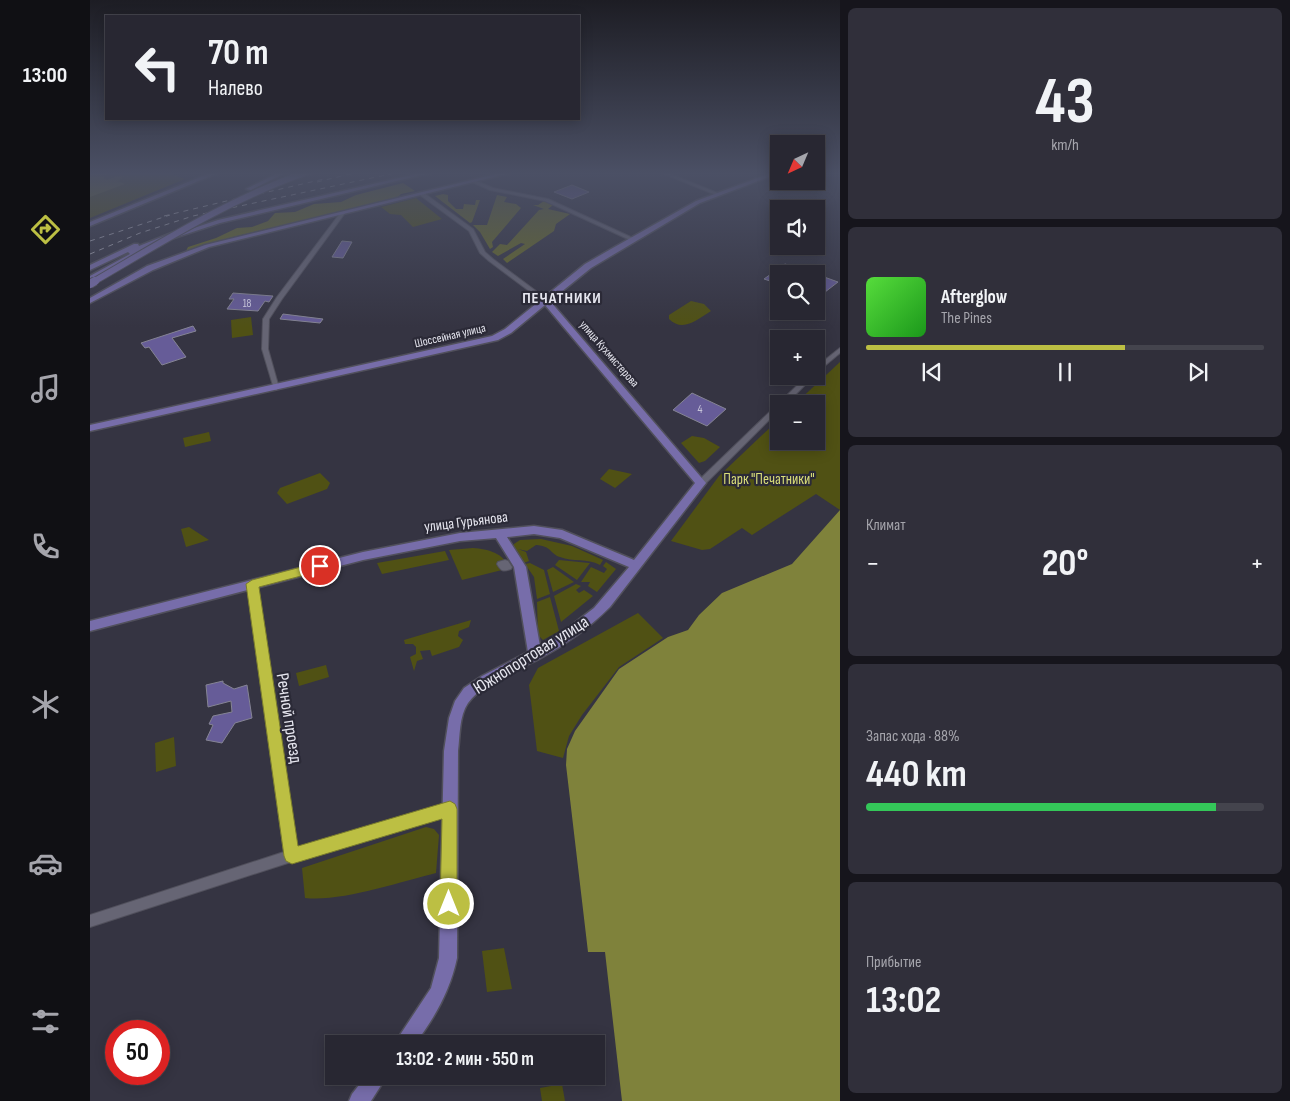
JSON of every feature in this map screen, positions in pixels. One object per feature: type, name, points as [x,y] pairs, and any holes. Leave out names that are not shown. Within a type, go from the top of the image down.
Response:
[{"type":"main road","points":[[90,268],[178,224]]},
{"type":"main road","points":[[90,284],[188,224]]},
{"type":"main road","points":[[90,275],[143,246],[201,224]]},
{"type":"main road","points":[[90,279],[148,248],[196,229],[215,224]]},
{"type":"main road","points":[[90,301],[144,271],[193,251],[298,224]]},
{"type":"main road","name":"Шоссейная улица","points":[[90,428],[485,342],[503,335],[588,266],[658,224]]},
{"type":"main road","name":"улица Кухмистерова","points":[[546,300],[701,483]]},
{"type":"main road","points":[[636,565],[701,483]]},
{"type":"main road","name":"улица Гурьянова","points":[[90,626],[388,550],[460,537],[534,530],[562,534],[636,565]]},
{"type":"main road","points":[[499,533],[520,567],[535,655]]},
{"type":"main road","name":"Южнопортовая улица","points":[[410,1035],[426,1014],[441,989],[448,958],[451,751],[455,720],[460,704],[472,690],[535,655],[590,620],[606,604],[636,565]]},
{"type":"main road","points":[[359,1101],[371,1085]]},
{"type":"street","points":[[276,388],[265,349],[266,320],[295,276],[334,224]]},
{"type":"street","name":"улица Кухмистерова","points":[[463,224],[471,230],[483,253],[546,300]]},
{"type":"street","points":[[599,224],[632,239]]},
{"type":"street","points":[[825,363],[840,350]]},
{"type":"street","points":[[791,395],[802,385]]},
{"type":"street","points":[[701,483],[770,415]]},
{"type":"street","name":"Речной проезд","points":[[252,584],[292,856]]},
{"type":"street","points":[[90,921],[292,856],[450,809]]},
{"type":"green space","points":[[410,224],[422,224],[413,227]]},
{"type":"green space","points":[[691,301],[704,304],[711,311],[696,321],[685,325],[674,323],[669,319],[669,315]]},
{"type":"green space","points":[[251,317],[253,335],[232,338],[231,320]]},
{"type":"green space","name":"Парк \"Печатники\"","points":[[840,362],[840,510],[816,494],[752,535],[742,528],[710,549],[702,550],[671,541],[719,476],[770,428],[770,450],[825,450],[825,395],[805,395],[815,385],[825,385],[825,376]]},
{"type":"green space","points":[[209,432],[211,441],[185,447],[183,438]]},
{"type":"green space","points":[[692,436],[704,438],[720,447],[705,461],[699,463],[681,443]]},
{"type":"green space","points":[[609,469],[632,474],[615,488],[600,479]]},
{"type":"green space","points":[[320,473],[330,483],[327,489],[287,504],[277,493],[280,488]]},
{"type":"green space","points":[[189,527],[209,540],[186,547],[181,529]]},
{"type":"green space","points":[[541,539],[572,546],[603,560],[600,565],[565,558],[557,556],[548,548],[536,545],[527,551],[518,549],[526,552],[529,561],[524,563],[513,548],[514,544],[520,540]]},
{"type":"green space","points":[[484,549],[499,555],[510,568],[462,580],[449,550]]},
{"type":"green space","points":[[445,551],[449,560],[382,574],[377,563]]},
{"type":"green space","points":[[559,560],[590,563],[577,580],[555,565]]},
{"type":"green space","points":[[606,562],[616,569],[597,592],[588,586],[590,582],[581,582],[591,567],[604,573],[607,569],[603,566]]},
{"type":"green space","points":[[530,563],[544,570],[550,594],[537,599],[534,577],[525,564]]},
{"type":"green space","points":[[553,567],[574,582],[553,592],[547,570]]},
{"type":"green space","points":[[576,584],[581,586],[576,590],[579,593],[584,590],[593,596],[561,622],[554,596]]},
{"type":"green space","points":[[550,597],[559,631],[543,640],[538,635],[537,602]]},
{"type":"green space","points":[[638,613],[663,638],[619,667],[582,715],[569,736],[563,758],[537,751],[529,685],[538,668]]},
{"type":"green space","points":[[471,620],[469,627],[459,631],[458,636],[463,640],[459,647],[432,656],[430,650],[420,651],[423,659],[417,661],[414,671],[410,657],[416,654],[416,647],[413,644],[405,644],[404,640]]},
{"type":"green space","points":[[326,665],[329,677],[299,686],[296,673]]},
{"type":"green space","points":[[174,737],[176,766],[156,772],[155,743]]},
{"type":"green space","points":[[426,827],[434,829],[439,835],[436,873],[353,894],[336,897],[305,898],[302,868]]},
{"type":"green space","points":[[504,948],[512,989],[487,992],[482,951]]},
{"type":"green space","points":[[562,1085],[565,1101],[542,1101],[540,1088]]},
{"type":"shaded area","points":[[259,224],[286,224],[186,251],[188,247],[216,238],[237,228]]},
{"type":"shaded area","points":[[507,224],[492,242],[493,247],[490,249],[480,232],[473,225]]},
{"type":"shaded area","points":[[526,224],[556,224],[554,231],[507,263],[503,259],[525,244],[521,243],[498,256],[492,252],[500,244],[507,245]]},
{"type":"shaded area","points":[[840,510],[840,1101],[622,1101],[605,952],[588,952],[566,765],[567,749],[575,731],[619,669],[668,637],[688,630],[699,615],[722,593],[792,564]]},
{"type":"building","points":[[342,241],[352,242],[343,258],[332,257]]},
{"type":"building","points":[[770,275],[770,281],[764,279]]},
{"type":"building","points":[[825,277],[838,282],[825,292]]},
{"type":"building","points":[[233,293],[273,296],[269,302],[265,301],[258,311],[227,309],[234,299],[229,299]]},
{"type":"building","points":[[283,314],[323,319],[320,323],[280,319]]},
{"type":"building","points":[[193,326],[196,331],[172,338],[186,357],[162,365],[149,347],[145,348],[141,343]]},
{"type":"building","points":[[692,393],[726,409],[707,426],[673,410]]},
{"type":"building","points":[[223,681],[223,683],[234,689],[247,685],[252,718],[235,723],[222,743],[206,740],[213,725],[209,724],[213,716],[232,712],[231,701],[208,707],[206,685]]},
{"type":"railway","points":[[90,241],[141,224]]},
{"type":"railway","points":[[90,254],[140,233],[167,224]]},
{"type":"district","name":"ПЕЧАТНИКИ","points":[[562,298]]},
{"type":"route","points":[[320,566],[252,584],[292,856],[450,809],[449,904]]}]
